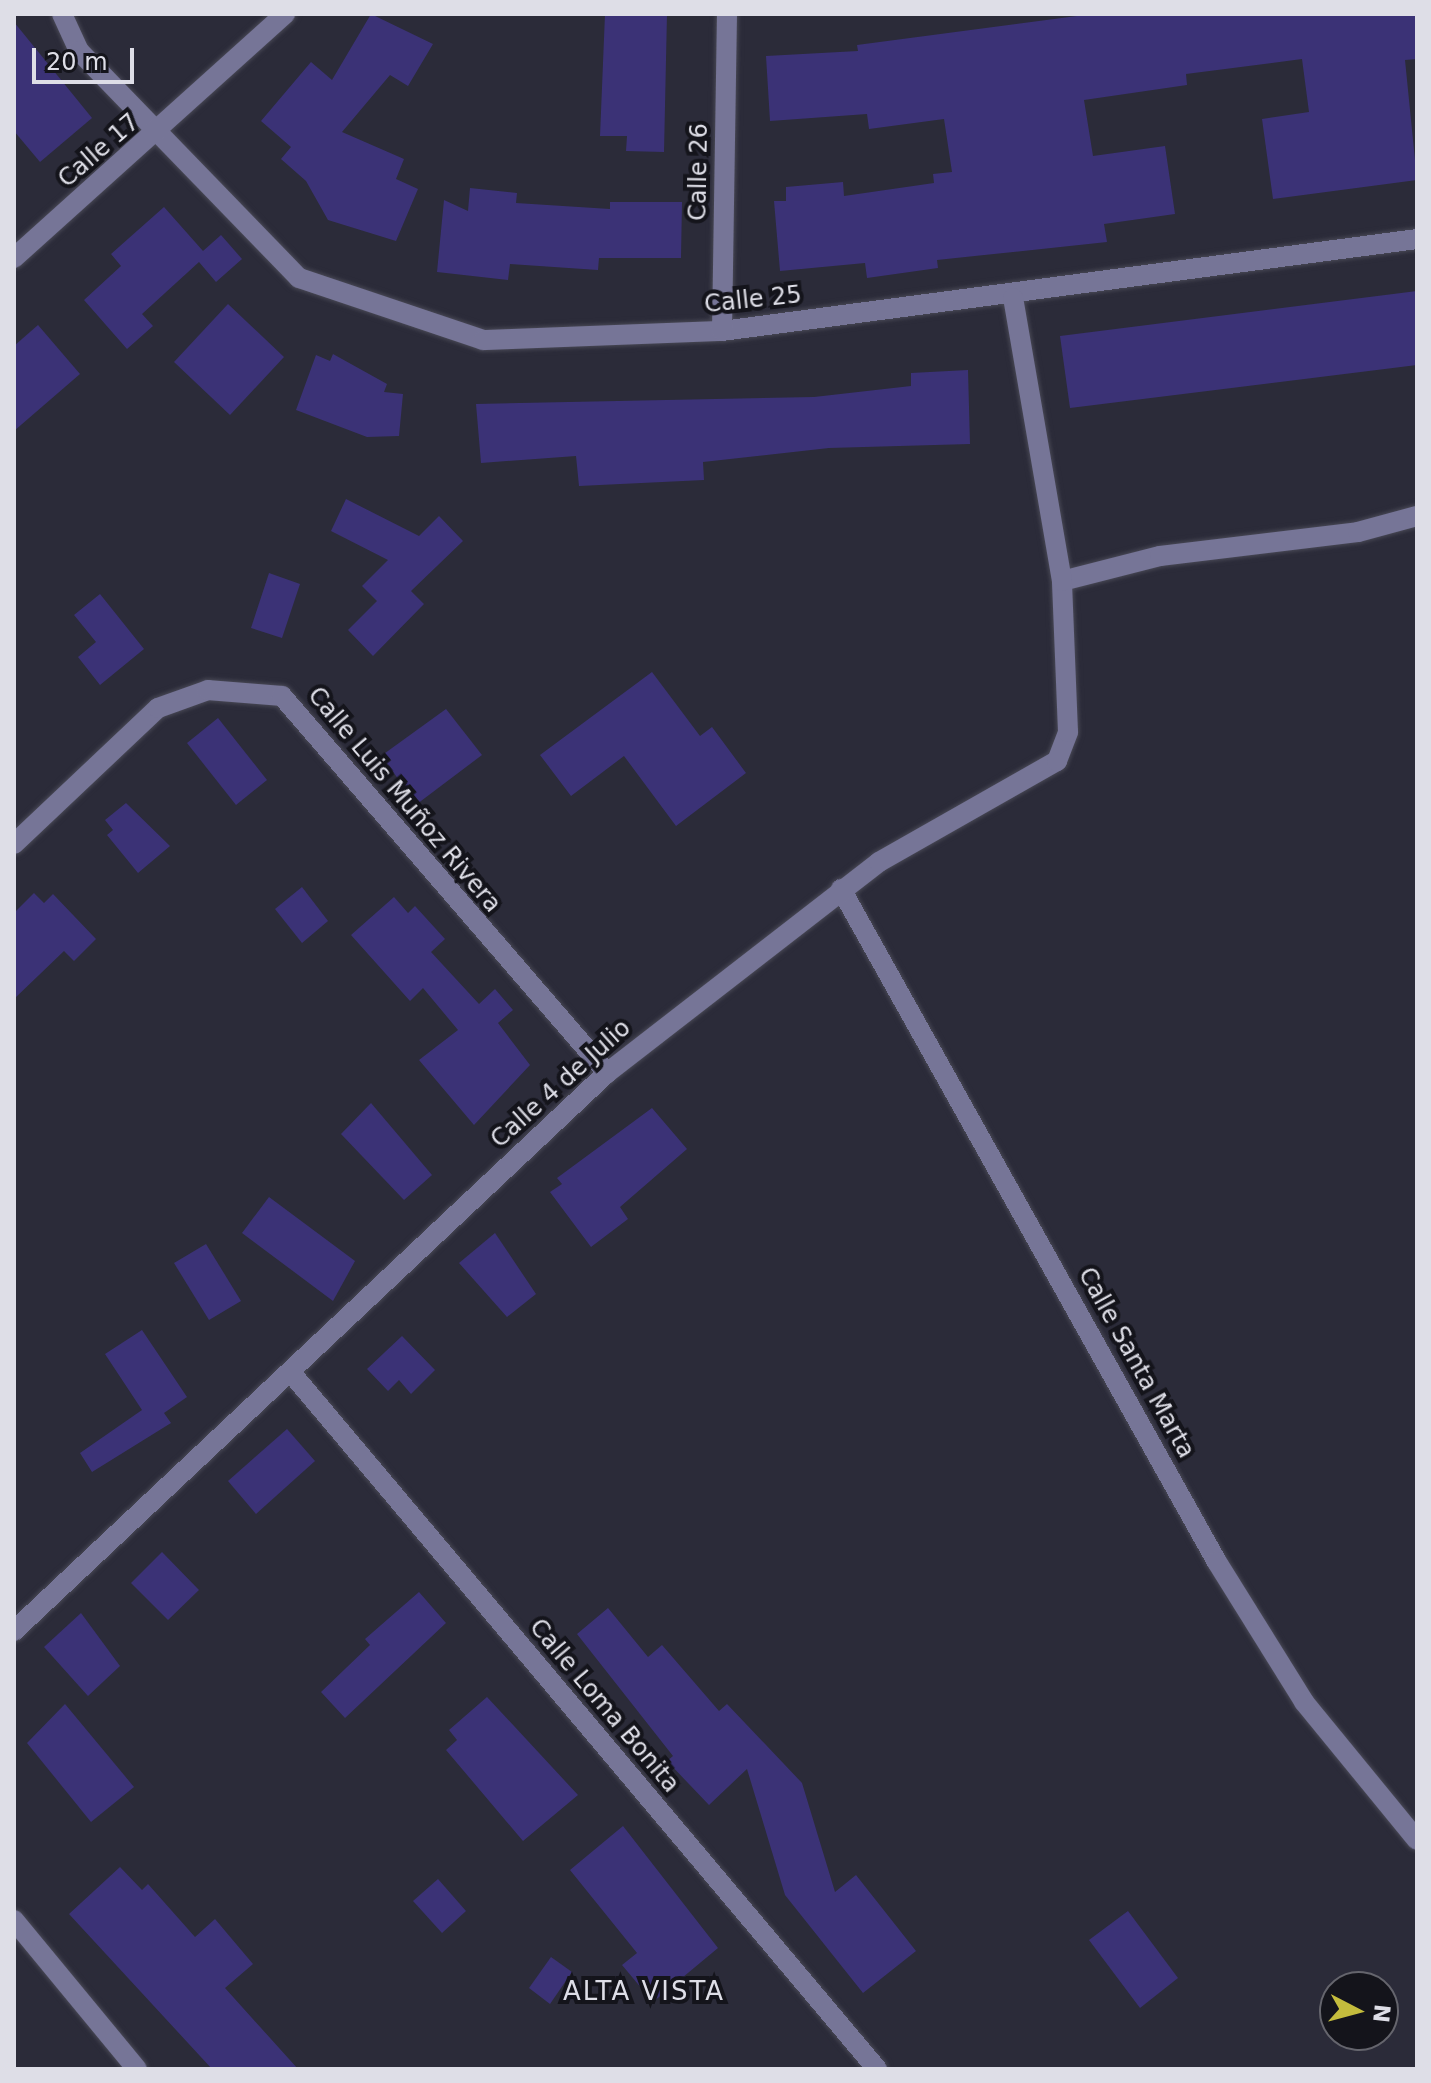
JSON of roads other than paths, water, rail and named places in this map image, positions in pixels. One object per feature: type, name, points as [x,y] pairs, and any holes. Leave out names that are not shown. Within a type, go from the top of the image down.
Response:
[{"type":"street","name":"Calle 25","points":[[62,14],[79,51],[162,131],[299,278],[483,340],[722,331],[1013,298],[1417,239]]},
{"type":"street","name":"Calle 17","points":[[14,258],[162,131],[285,14]]},
{"type":"street","name":"Calle 26","points":[[722,331],[727,14]]},
{"type":"street","points":[[1013,298],[1062,581],[1160,556],[1358,532],[1417,516]]},
{"type":"street","name":"Calle 4 de Julio","points":[[14,1631],[293,1375],[607,1073],[841,889],[1057,761],[1068,732],[1062,581]]},
{"type":"street","name":"Calle Luis Muñoz Rivera","points":[[14,844],[158,708],[208,690],[282,696],[607,1073]]},
{"type":"street","name":"Calle Santa Marta","points":[[841,889],[1217,1562],[1304,1702],[1417,1840]]},
{"type":"street","name":"Calle Loma Bonita","points":[[293,1375],[877,2069]]},
{"type":"street","points":[[14,1920],[137,2069]]},
{"type":"district","name":"ALTA VISTA","points":[[644,1992]]}]
